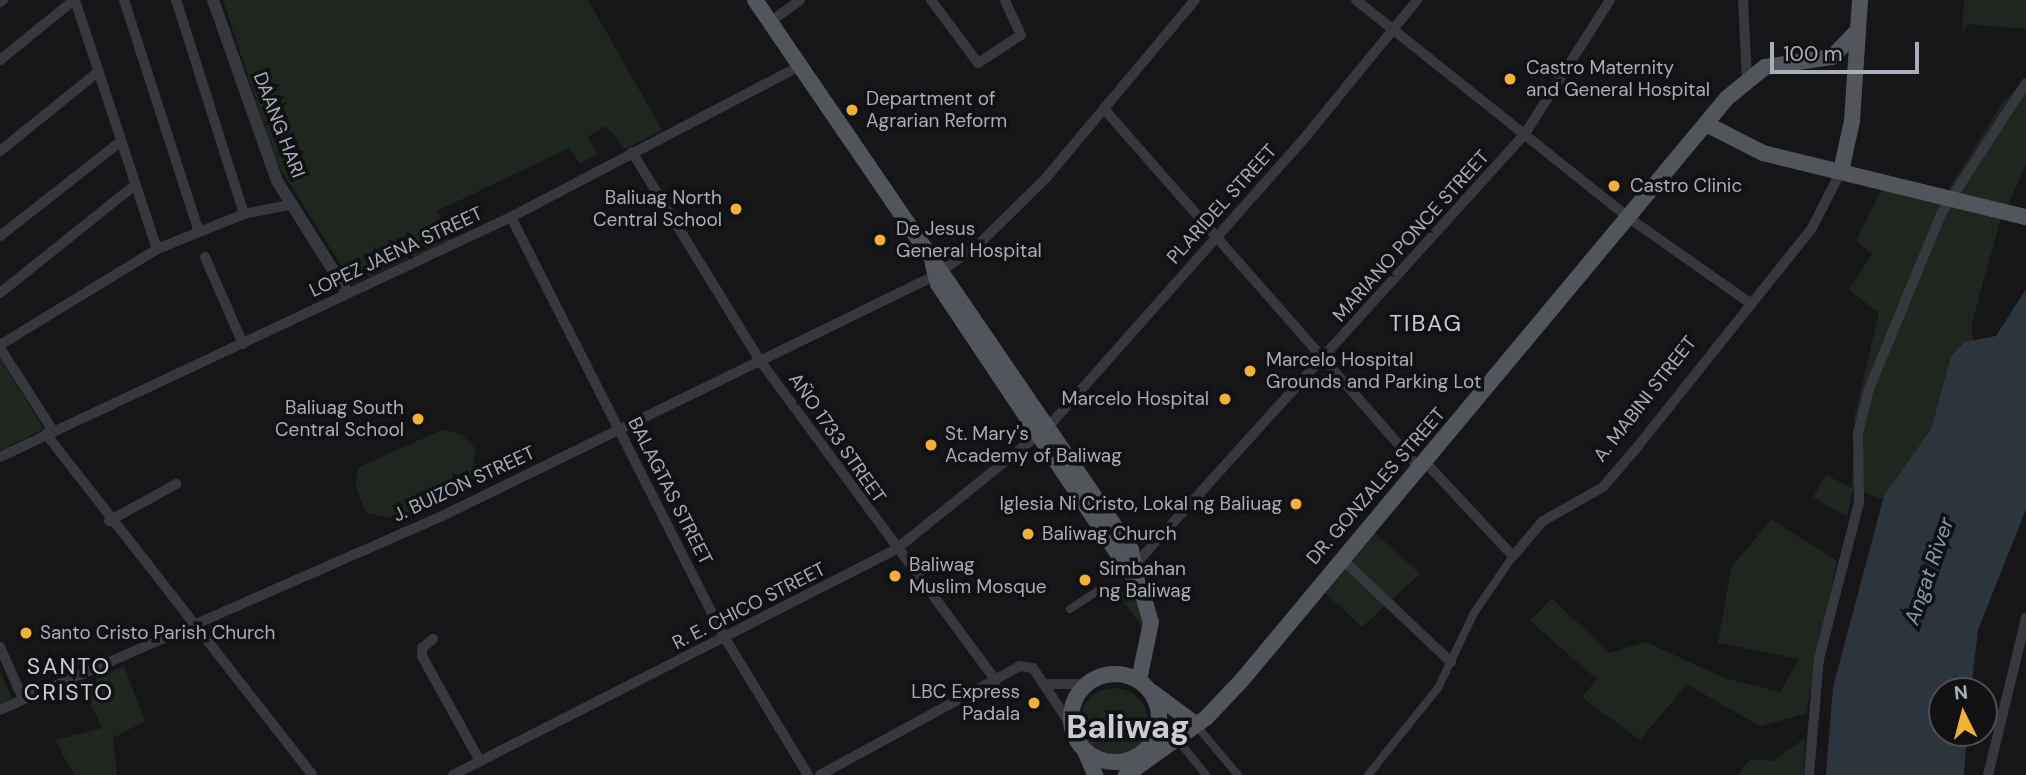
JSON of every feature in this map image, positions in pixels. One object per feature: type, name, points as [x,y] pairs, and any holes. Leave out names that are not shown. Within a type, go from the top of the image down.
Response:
[{"type":"main road","points":[[755,0],[1043,430],[1134,573],[1150,622],[1139,680]]},
{"type":"main road","name":"A. MABINI STREET","points":[[1841,171],[1852,121],[1860,0]]},
{"type":"main road","name":"DR. GONZALES STREET","points":[[1127,768],[1194,723],[1242,680],[1747,78],[1765,67],[1832,57],[1856,32]]},
{"type":"main road","points":[[1708,125],[1763,153],[1885,179],[2026,216]]},
{"type":"main road","points":[[1095,775],[1072,727],[1073,706],[1087,684],[1115,674],[1139,680],[1194,723]]},
{"type":"main road","points":[[1109,775],[1127,768],[1159,731],[1161,710],[1152,692]]},
{"type":"main road","points":[[1084,751],[1127,768]]},
{"type":"street","points":[[0,60],[74,0],[157,249]]},
{"type":"street","points":[[124,0],[198,229]]},
{"type":"street","points":[[176,0],[244,214]]},
{"type":"street","name":"DAANG HARI","points":[[213,0],[273,172],[347,292]]},
{"type":"street","points":[[770,22],[800,0]]},
{"type":"street","points":[[931,0],[978,63],[1021,35],[1005,0]]},
{"type":"street","name":"J. BUIZON STREET","points":[[0,710],[440,517],[937,270],[1046,178],[1195,0]]},
{"type":"street","points":[[1356,0],[1391,31],[1629,218],[1750,303]]},
{"type":"street","name":"PLARIDEL STREET","points":[[1043,430],[1417,0]]},
{"type":"street","name":"MARIANO PONCE STREET","points":[[1134,573],[1524,135],[1610,0]]},
{"type":"street","points":[[1743,0],[1747,78]]},
{"type":"street","name":"LOPEZ JAENA STREET","points":[[0,457],[511,217],[800,66]]},
{"type":"street","points":[[0,150],[98,72]]},
{"type":"street","points":[[1809,775],[1819,659],[1858,502],[1865,401],[1941,214],[2026,83]]},
{"type":"street","points":[[1104,109],[1323,359],[1513,556]]},
{"type":"street","points":[[0,236],[121,141]]},
{"type":"street","name":"AÑO 1733 STREET","points":[[632,152],[758,358],[895,550],[996,681]]},
{"type":"street","name":"A. MABINI STREET","points":[[1368,775],[1415,721],[1513,556],[1543,521],[1603,487],[1812,228],[1841,171]]},
{"type":"street","points":[[0,293],[135,184]]},
{"type":"street","points":[[293,204],[244,214],[198,229],[157,249],[0,346],[49,432],[109,521],[312,775]]},
{"type":"street","name":"BALAGTAS STREET","points":[[511,217],[725,638],[808,775]]},
{"type":"street","points":[[205,257],[243,344]]},
{"type":"street","name":"R. E. CHICO STREET","points":[[453,775],[895,550],[1043,430]]},
{"type":"street","points":[[109,521],[176,484]]},
{"type":"street","points":[[1342,559],[1451,662]]},
{"type":"street","points":[[1070,609],[1099,590]]},
{"type":"street","points":[[1988,775],[2026,618]]},
{"type":"street","points":[[433,639],[422,648],[422,656],[480,761]]},
{"type":"street","points":[[0,647],[23,699]]},
{"type":"street","points":[[820,775],[1027,665],[1072,727]]},
{"type":"street","points":[[1043,684],[1087,684]]},
{"type":"street","points":[[1194,723],[1238,775]]},
{"type":"street","points":[[1175,737],[1206,775]]},
{"type":"shaded area","points":[[223,0],[588,0],[662,130],[625,149],[606,126],[588,137],[597,155],[580,163],[569,148],[437,211],[450,240],[353,284],[276,162]]},
{"type":"shaded area","points":[[1964,0],[2026,0],[2026,29],[1968,24],[1962,33]]},
{"type":"shaded area","points":[[2026,79],[2026,164],[2008,205],[1948,189],[2003,102]]},
{"type":"shaded area","points":[[1883,187],[2001,218],[1971,326],[1974,341],[1951,356],[1931,429],[1883,499],[1853,489],[1847,517],[1813,497],[1826,475],[1852,488],[1855,414],[1879,313],[1849,290],[1872,254],[1856,241]]},
{"type":"shaded area","points":[[0,358],[44,429],[0,451]]},
{"type":"shaded area","points":[[442,430],[461,434],[476,449],[470,487],[394,519],[365,512],[355,485],[359,467]]},
{"type":"shaded area","points":[[1771,519],[1837,561],[1806,714],[1759,726],[1687,684],[1640,740],[1582,697],[1597,679],[1530,621],[1552,598],[1609,653],[1646,642],[1724,678],[1780,692],[1799,659],[1718,643],[1731,568]]},
{"type":"shaded area","points":[[1373,531],[1420,574],[1362,627],[1323,591]]},
{"type":"shaded area","points":[[1126,578],[1145,617],[1143,629],[1114,588]]},
{"type":"shaded area","points":[[124,666],[145,721],[113,738],[117,775],[74,775],[55,740],[102,728],[82,686]]},
{"type":"shaded area","points":[[0,671],[13,701],[0,707]]},
{"type":"shaded area","points":[[1107,688],[1121,688],[1133,693],[1143,703],[1148,722],[1143,741],[1133,751],[1121,756],[1107,756],[1095,751],[1085,741],[1080,729],[1080,715],[1085,703],[1095,693]]},
{"type":"shaded area","points":[[1805,738],[1803,775],[1737,775],[1750,759],[1773,761]]},
{"type":"water","name":"Angat River","points":[[2026,289],[2026,509],[1978,630],[1973,677],[1928,677],[1928,747],[1966,747],[1964,775],[1826,775],[1833,687],[1884,496],[1931,429],[1951,356],[1965,342],[1996,336]]},
{"type":"place","name":"Castro Maternity and General Hospital","points":[[1510,79]]},
{"type":"place","name":"Department of Agrarian Reform","points":[[852,110]]},
{"type":"place","name":"Castro Clinic","points":[[1614,186]]},
{"type":"place","name":"Baliuag North Central School","points":[[736,209]]},
{"type":"place","name":"De Jesus General Hospital","points":[[880,240]]},
{"type":"place","name":"Marcelo Hospital Grounds and Parking Lot","points":[[1250,371]]},
{"type":"place","name":"Marcelo Hospital","points":[[1225,399]]},
{"type":"place","name":"Baliuag South Central School","points":[[418,419]]},
{"type":"place","name":"St. Mary's Academy of Baliwag","points":[[931,445]]},
{"type":"place","name":"Iglesia Ni Cristo, Lokal ng Baliuag","points":[[1296,504]]},
{"type":"place","name":"Baliwag Church","points":[[1028,534]]},
{"type":"place","name":"Baliwag Muslim Mosque","points":[[895,576]]},
{"type":"place","name":"Simbahan ng Baliwag","points":[[1085,580]]},
{"type":"place","name":"Santo Cristo Parish Church","points":[[26,633]]},
{"type":"place","name":"LBC Express Padala","points":[[1034,703]]},
{"type":"district","name":"TIBAG","points":[[1426,323]]},
{"type":"district","name":"SANTO CRISTO","points":[[69,679]]},
{"type":"district","name":"Baliwag","points":[[1128,727]]}]
